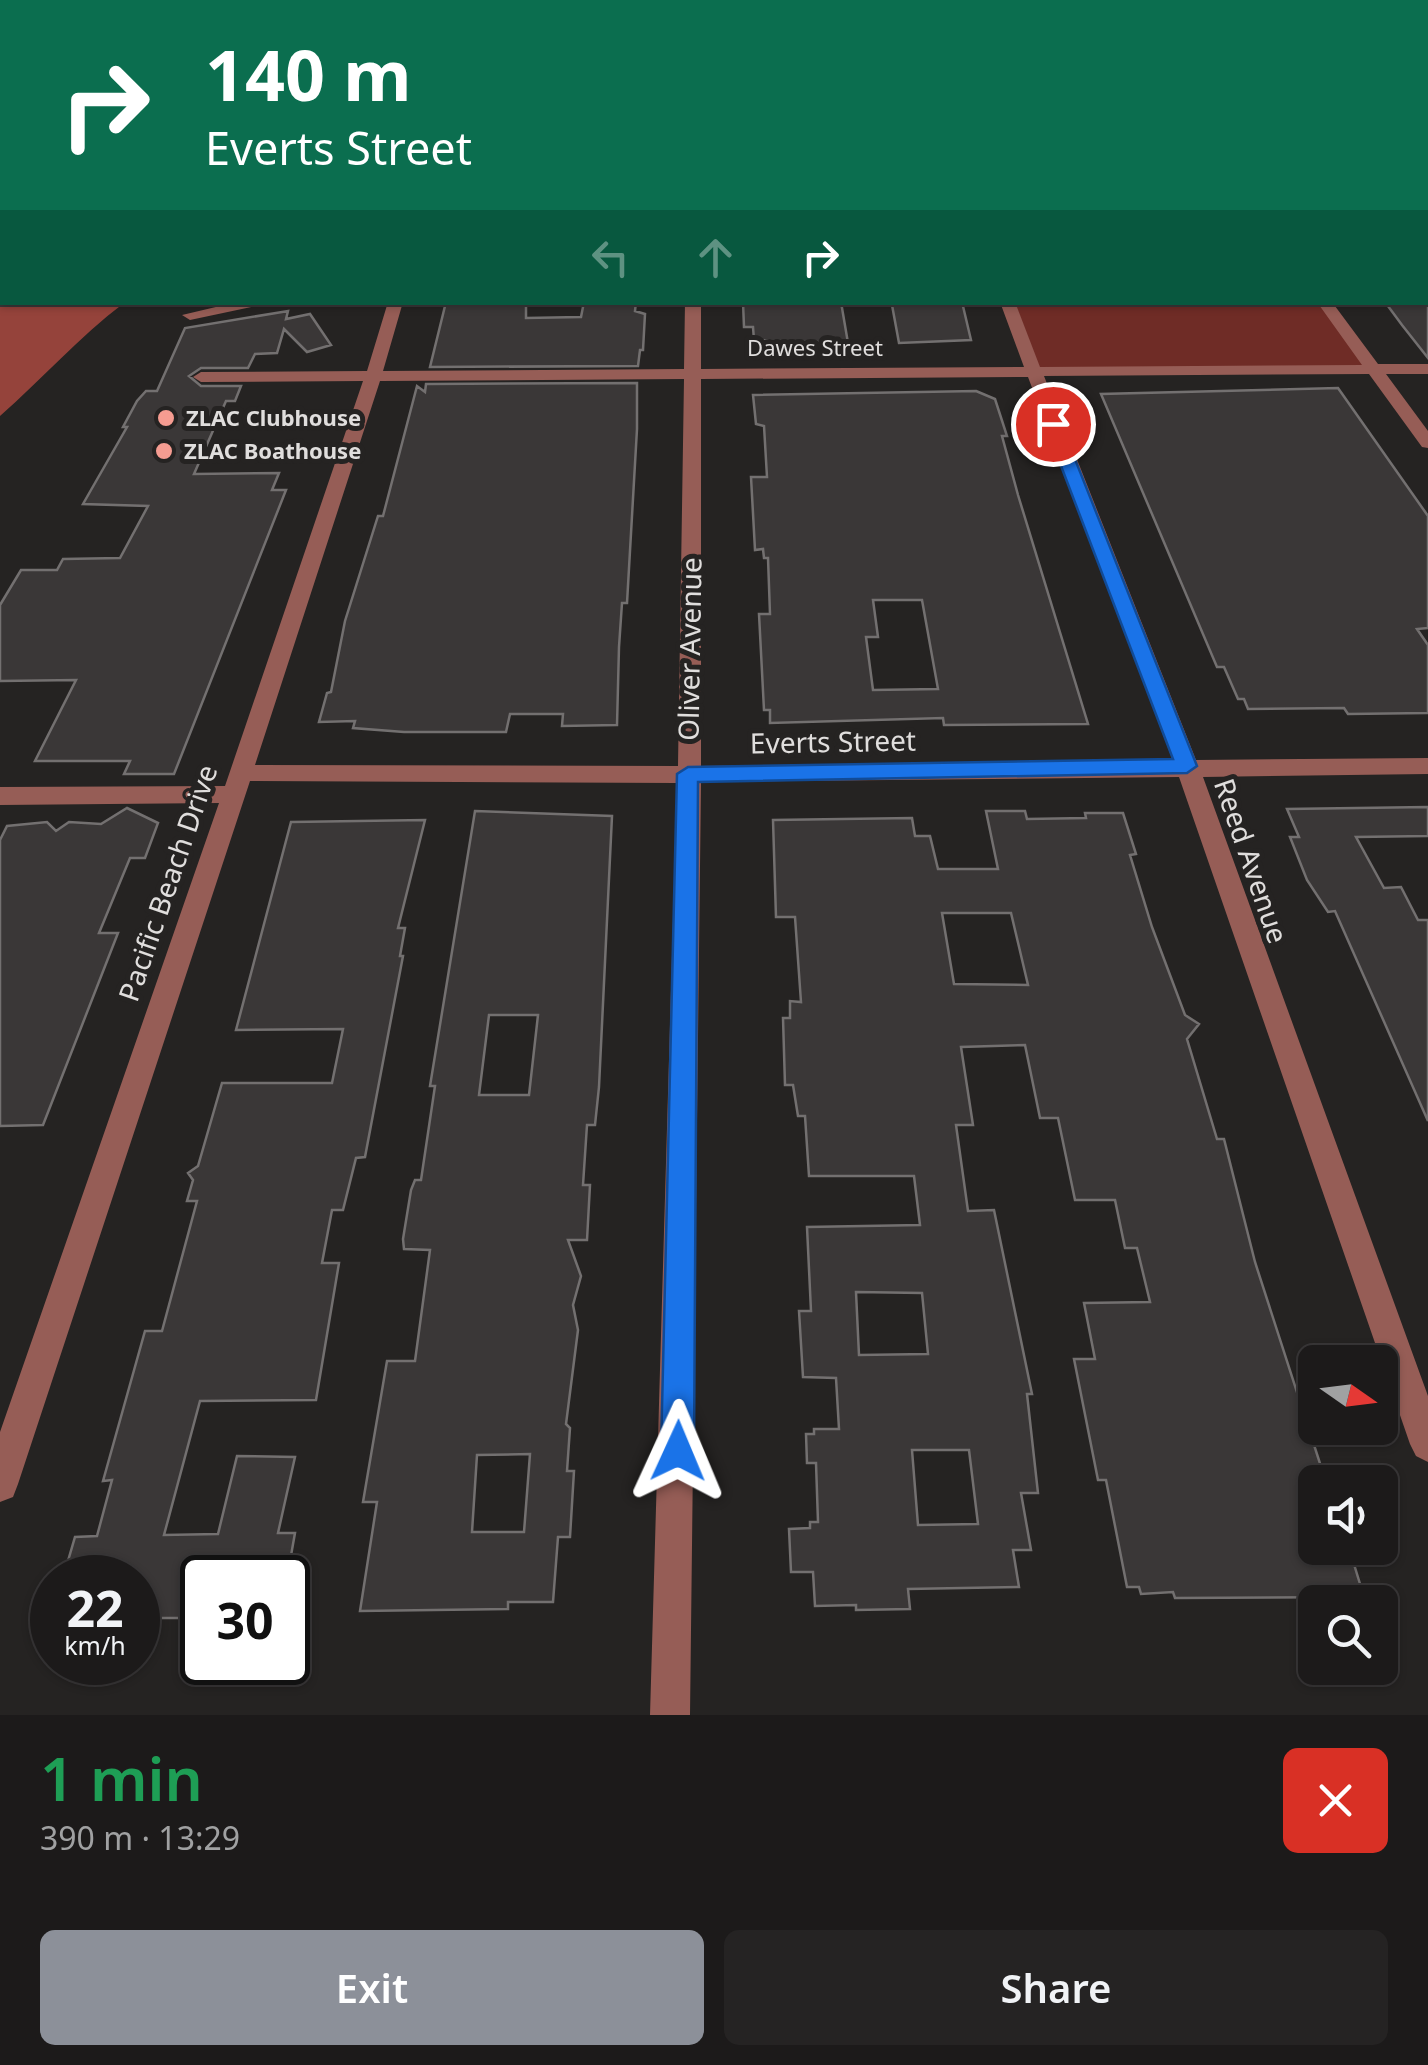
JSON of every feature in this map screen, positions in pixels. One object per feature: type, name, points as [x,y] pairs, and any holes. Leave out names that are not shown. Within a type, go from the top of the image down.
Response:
[{"type":"street","points":[[190,315],[250,305]]},
{"type":"street","name":"Pacific Beach Drive","points":[[0,1484],[376,373],[395,305]]},
{"type":"street","name":"Oliver Avenue","points":[[670,1715],[688,774],[692,305]]},
{"type":"street","name":"Reed Avenue","points":[[1009,305],[1187,766],[1428,1444]]},
{"type":"street","points":[[1326,305],[1428,443]]},
{"type":"street","name":"Dawes Street","points":[[202,376],[1428,369]]},
{"type":"street","name":"Everts Street","points":[[0,796],[236,784],[688,774],[1428,766]]},
{"type":"shaded area","points":[[0,305],[122,305],[92,330],[0,416]]},
{"type":"shaded area","points":[[1016,305],[1324,305],[1367,366],[1040,369]]},
{"type":"building","points":[[445,305],[526,305],[526,318],[581,317],[583,305],[636,305],[635,311],[645,314],[638,366],[430,367]]},
{"type":"building","points":[[743,305],[842,305],[848,343],[754,340],[753,327],[744,327]]},
{"type":"building","points":[[892,305],[963,305],[971,340],[899,343]]},
{"type":"building","points":[[1387,305],[1428,305],[1428,358]]},
{"type":"building","points":[[288,311],[286,319],[310,314],[331,345],[307,352],[284,329],[277,353],[255,354],[248,368],[201,368],[189,376],[201,386],[241,386],[235,401],[226,401],[194,474],[279,473],[272,490],[286,490],[174,774],[124,774],[130,761],[35,761],[76,680],[0,681],[0,605],[21,570],[57,570],[63,559],[120,558],[148,506],[83,504],[127,427],[123,427],[137,401],[146,391],[157,391],[185,328]]},
{"type":"building","points":[[637,383],[617,725],[562,726],[563,714],[510,714],[506,732],[404,732],[353,728],[355,721],[319,722],[327,693],[331,692],[345,621],[378,516],[383,516],[417,386],[425,392],[426,384]]},
{"type":"building","points":[[1338,388],[1428,516],[1428,628],[1417,629],[1428,645],[1428,713],[1348,714],[1344,708],[1248,709],[1244,699],[1238,699],[1224,667],[1217,667],[1101,394]]},
{"type":"building","points":[[976,391],[995,399],[1007,436],[1002,436],[1018,495],[1088,724],[944,725],[943,718],[770,723],[770,710],[764,710],[759,614],[770,614],[768,558],[764,558],[763,549],[755,550],[751,477],[767,477],[764,426],[756,424],[753,395]],"holes":[[[873,600],[922,600],[938,689],[873,690],[866,637],[878,637]]]},
{"type":"building","points":[[1428,807],[1428,836],[1356,837],[1384,888],[1401,887],[1418,920],[1428,920],[1428,1121],[1335,911],[1328,912],[1307,880],[1290,837],[1299,837],[1287,809]]},
{"type":"building","points":[[127,808],[158,823],[145,858],[130,858],[99,933],[118,933],[43,1125],[0,1126],[0,840],[7,826],[47,822],[56,831],[69,822],[101,824]]},
{"type":"building","points":[[475,811],[612,816],[599,1087],[595,1125],[587,1125],[583,1185],[590,1185],[587,1240],[568,1240],[581,1276],[573,1305],[578,1330],[566,1424],[570,1428],[567,1471],[574,1471],[570,1537],[558,1537],[553,1602],[508,1602],[508,1609],[360,1611],[377,1502],[363,1502],[387,1361],[415,1361],[430,1250],[404,1249],[403,1239],[411,1190],[415,1180],[421,1180],[435,1086],[430,1086]],"holes":[[[489,1015],[538,1015],[529,1095],[479,1095]],[[530,1454],[524,1532],[472,1532],[477,1455]]]},
{"type":"building","points":[[986,811],[1025,811],[1027,819],[1123,813],[1136,854],[1130,855],[1152,927],[1185,1015],[1199,1024],[1187,1039],[1217,1139],[1224,1139],[1255,1262],[1298,1395],[1298,1445],[1314,1445],[1321,1465],[1298,1465],[1298,1565],[1354,1565],[1360,1585],[1298,1585],[1298,1597],[1175,1598],[1173,1592],[1141,1594],[1139,1587],[1127,1587],[1106,1480],[1098,1480],[1074,1359],[1095,1359],[1084,1303],[1150,1302],[1137,1248],[1125,1248],[1115,1200],[1075,1200],[1058,1118],[1040,1118],[1025,1045],[961,1047],[973,1125],[956,1125],[968,1211],[994,1210],[1032,1394],[1027,1394],[1038,1493],[1021,1493],[1031,1550],[1013,1550],[1019,1587],[908,1589],[910,1609],[856,1610],[856,1605],[815,1606],[813,1572],[791,1572],[789,1529],[810,1528],[810,1522],[818,1522],[816,1463],[807,1463],[806,1434],[814,1434],[814,1429],[839,1429],[836,1378],[803,1377],[799,1311],[811,1311],[807,1227],[920,1225],[914,1176],[809,1176],[805,1116],[798,1116],[793,1085],[785,1085],[783,1018],[790,1018],[790,1001],[801,1002],[795,917],[776,917],[773,820],[912,818],[915,836],[930,836],[938,869],[998,869]],"holes":[[[942,913],[1011,913],[1028,985],[954,984]],[[856,1292],[922,1293],[928,1354],[859,1355]],[[912,1450],[969,1450],[978,1524],[918,1525]]]},
{"type":"building","points":[[425,820],[398,928],[405,928],[403,956],[365,1157],[356,1158],[343,1210],[332,1210],[322,1263],[339,1263],[316,1400],[200,1401],[164,1535],[218,1534],[237,1456],[295,1457],[278,1533],[295,1533],[291,1555],[180,1555],[180,1618],[160,1618],[160,1555],[70,1555],[75,1537],[97,1536],[112,1480],[103,1481],[145,1331],[162,1331],[197,1201],[187,1201],[193,1180],[188,1173],[198,1166],[222,1083],[332,1083],[343,1029],[236,1030],[291,822]]},
{"type":"place","name":"ZLAC Clubhouse","points":[[166,418]]},
{"type":"place","name":"ZLAC Boathouse","points":[[164,451]]},
{"type":"route","points":[[678,1451],[688,774],[1187,766],[1053,424]]}]
